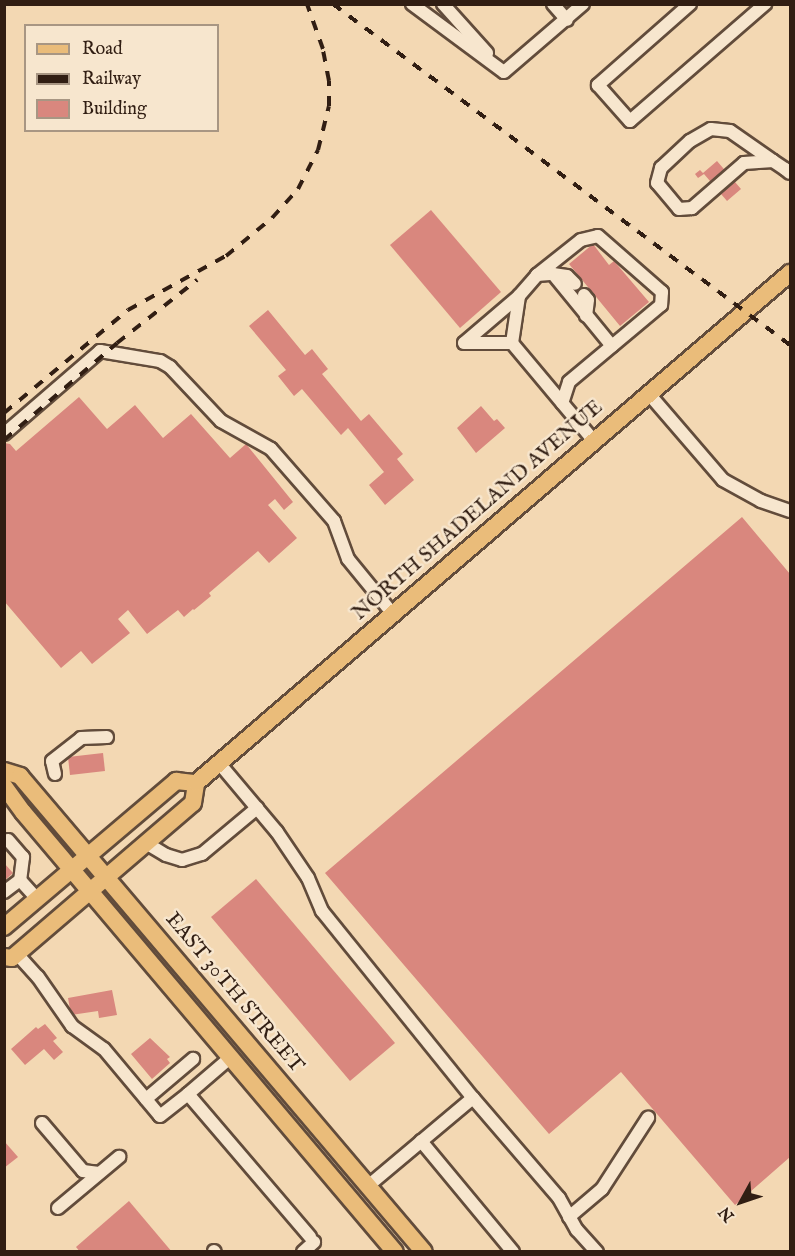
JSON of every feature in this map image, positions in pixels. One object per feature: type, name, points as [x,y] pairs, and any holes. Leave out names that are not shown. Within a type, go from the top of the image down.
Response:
[{"type":"main road","name":"NORTH SHADELAND AVENUE","points":[[10,955],[107,877],[193,802],[196,783],[790,273]]},
{"type":"main road","name":"EAST 30TH STREET","points":[[4,771],[20,776],[424,1251]]},
{"type":"main road","points":[[4,927],[176,781],[196,783]]},
{"type":"main road","name":"EAST 30TH STREET","points":[[4,786],[395,1251]]},
{"type":"lane","points":[[412,4],[504,72]]},
{"type":"lane","points":[[443,4],[504,72]]},
{"type":"lane","points":[[553,4],[567,20]]},
{"type":"lane","points":[[504,72],[583,4]]},
{"type":"lane","points":[[690,4],[598,85],[630,121],[765,4]]},
{"type":"lane","points":[[773,161],[744,163],[692,208],[679,209],[657,183],[661,168],[690,141],[711,129],[730,131],[773,161],[790,173]]},
{"type":"lane","points":[[512,343],[464,343],[519,296],[537,274],[581,240],[598,236],[637,267],[662,292],[661,305],[569,382],[562,403]]},
{"type":"lane","points":[[537,274],[567,276],[575,284]]},
{"type":"lane","points":[[553,274],[612,346]]},
{"type":"lane","points":[[519,296],[512,343],[594,441]]},
{"type":"lane","points":[[584,296],[588,300],[586,316]]},
{"type":"lane","points":[[4,434],[100,351],[160,361],[170,367],[221,421],[271,449],[334,520],[348,559],[393,614]]},
{"type":"lane","points":[[649,394],[723,480],[761,501],[790,511]]},
{"type":"lane","points":[[55,774],[52,761],[81,738],[106,736]]},
{"type":"lane","points":[[219,763],[257,808],[308,878],[322,911],[473,1098],[559,1198],[569,1216],[597,1251]]},
{"type":"lane","points":[[146,843],[166,855],[182,860],[202,854],[257,808]]},
{"type":"lane","points":[[4,892],[20,879],[23,857],[8,840]]},
{"type":"lane","points":[[20,879],[37,899]]},
{"type":"lane","points":[[10,955],[38,977],[72,1026],[104,1049],[160,1116],[231,1057]]},
{"type":"lane","points":[[146,1099],[193,1059]]},
{"type":"lane","points":[[188,1094],[312,1240],[303,1251]]},
{"type":"lane","points":[[368,1186],[473,1098]]},
{"type":"lane","points":[[569,1216],[602,1189],[648,1118]]},
{"type":"lane","points":[[42,1123],[83,1171],[99,1173]]},
{"type":"lane","points":[[421,1141],[513,1251]]},
{"type":"lane","points":[[58,1208],[119,1157]]},
{"type":"building","points":[[717,161],[741,189],[727,201],[704,174],[698,178],[695,174],[700,170],[703,173]]},
{"type":"building","points":[[431,210],[501,292],[460,328],[390,245]]},
{"type":"building","points":[[593,244],[609,265],[614,261],[649,302],[620,326],[569,264]]},
{"type":"building","points":[[268,310],[305,355],[312,349],[328,369],[322,374],[361,421],[369,414],[403,454],[397,459],[414,480],[385,505],[369,485],[384,472],[348,428],[341,435],[302,389],[294,396],[278,376],[286,370],[249,326]]},
{"type":"building","points":[[79,397],[107,429],[135,405],[163,438],[191,414],[230,458],[246,444],[293,502],[284,510],[275,499],[268,505],[297,538],[269,563],[258,551],[209,593],[211,596],[194,610],[184,617],[178,610],[147,634],[128,610],[118,619],[130,633],[92,664],[81,651],[61,668],[4,601],[4,443],[10,444],[16,451]]},
{"type":"building","points":[[481,406],[494,421],[497,419],[505,428],[476,453],[457,428]]},
{"type":"building","points":[[742,517],[790,574],[790,1157],[735,1205],[621,1072],[549,1134],[325,873]]},
{"type":"building","points":[[103,753],[105,771],[70,775],[68,757]]},
{"type":"building","points":[[4,863],[13,873],[4,881]]},
{"type":"building","points":[[256,879],[395,1043],[350,1081],[211,917]]},
{"type":"building","points":[[112,990],[117,1015],[99,1018],[98,1011],[71,1015],[68,998]]},
{"type":"building","points":[[45,1024],[57,1038],[53,1041],[63,1052],[54,1060],[44,1049],[25,1065],[11,1049],[36,1027],[38,1029]]},
{"type":"building","points":[[150,1038],[170,1057],[167,1059],[170,1063],[152,1079],[131,1054]]},
{"type":"building","points":[[4,1141],[18,1157],[4,1168]]},
{"type":"building","points":[[129,1201],[172,1252],[80,1252],[76,1247]]},
{"type":"railway","points":[[4,413],[128,310],[226,256],[272,218],[298,189],[318,150],[329,106],[329,81],[323,49],[307,4]]},
{"type":"railway","points":[[333,4],[790,345]]},
{"type":"railway","points":[[4,440],[117,343],[197,280]]}]
